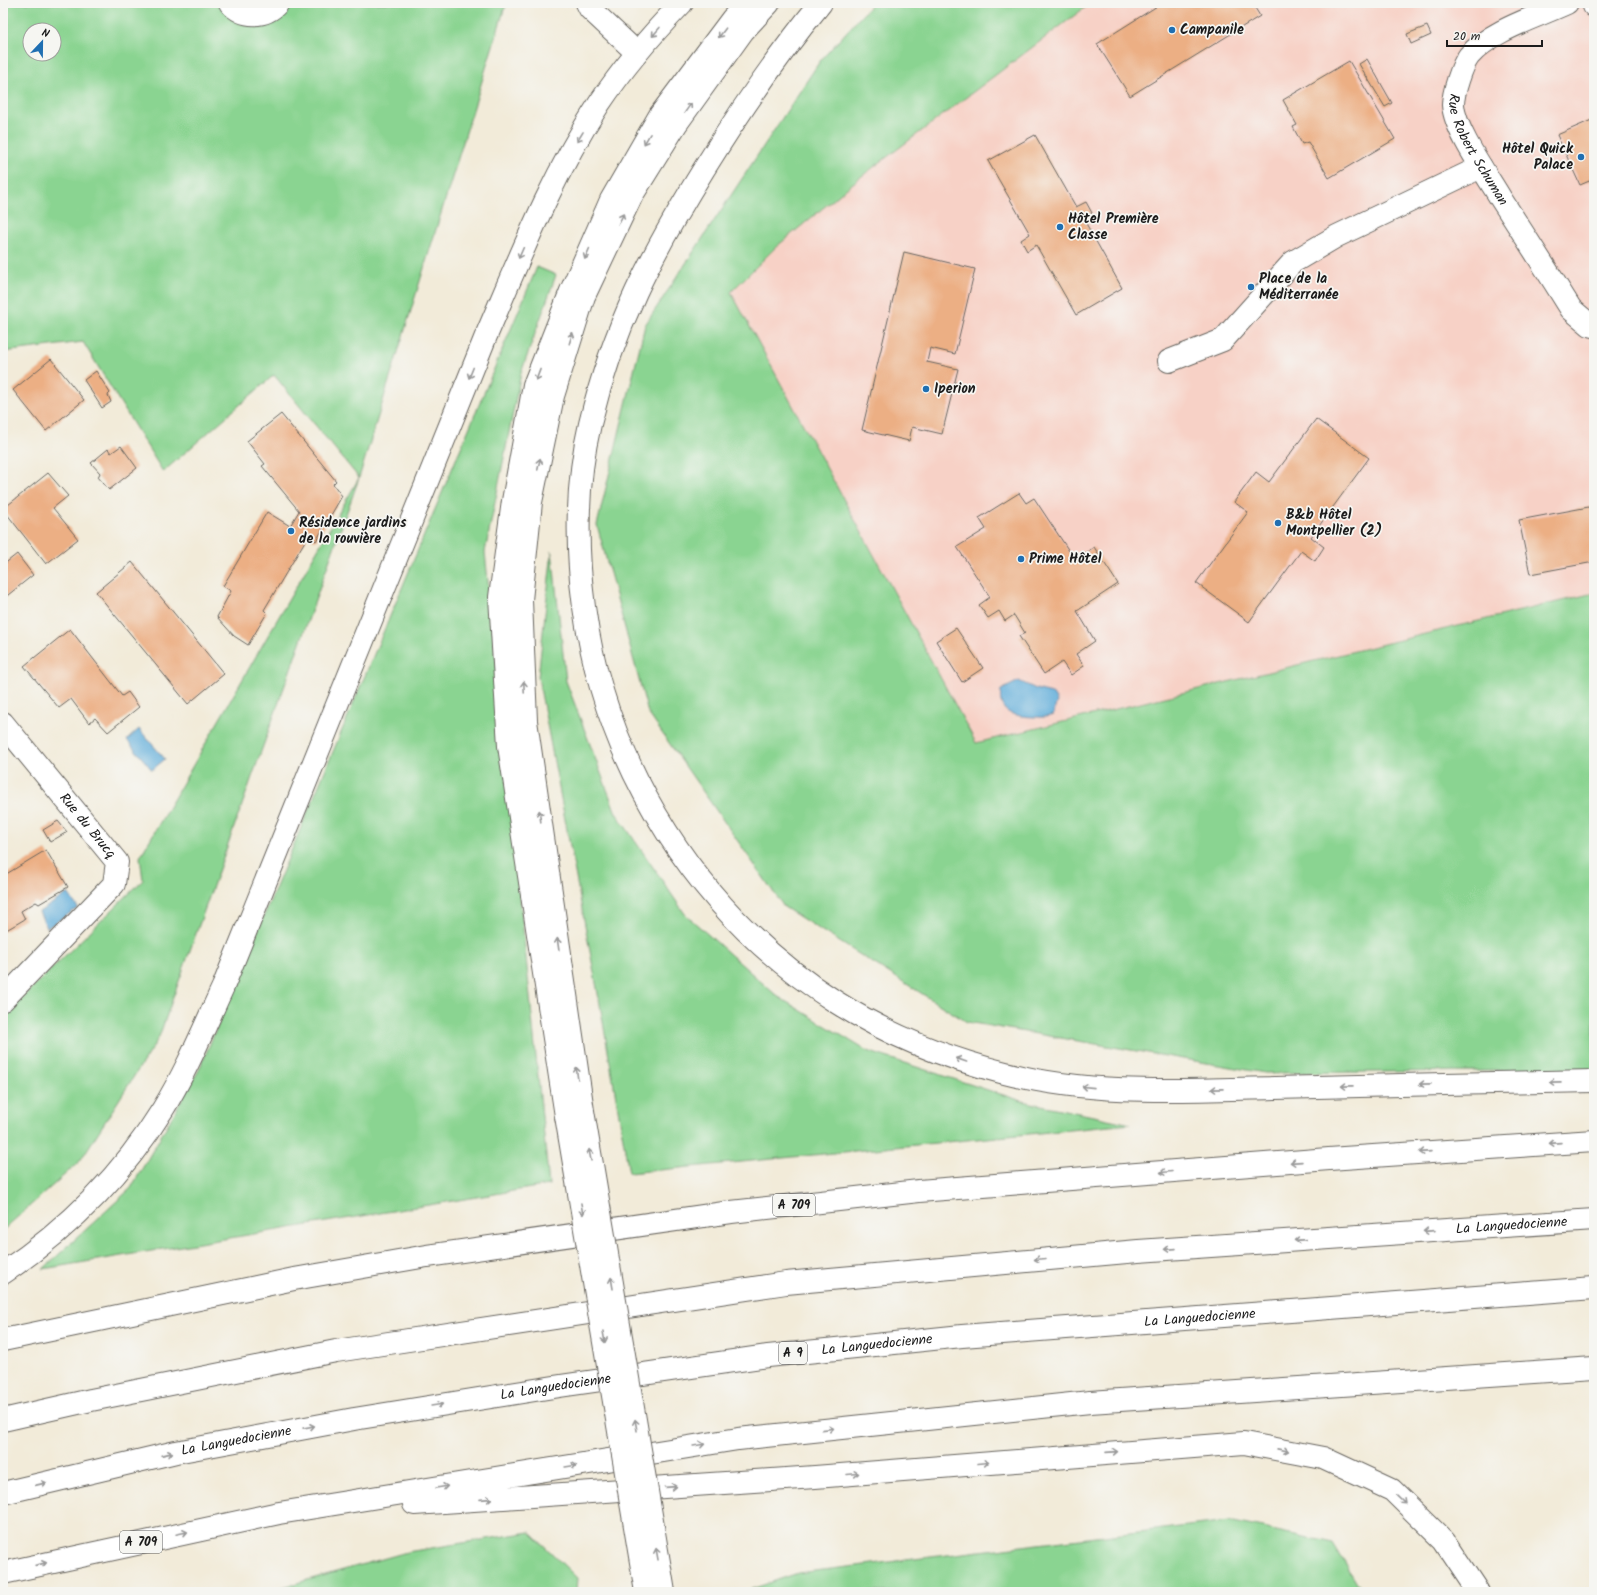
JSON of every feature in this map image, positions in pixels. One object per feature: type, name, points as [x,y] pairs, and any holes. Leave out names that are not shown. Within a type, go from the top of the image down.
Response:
[{"type":"main road","points":[[230,3],[235,9],[252,15],[272,10],[278,3]]},
{"type":"main road","points":[[587,3],[590,9],[637,53]]},
{"type":"main road","points":[[3,1273],[69,1222],[121,1169],[163,1109],[183,1073],[223,986],[486,336],[522,251],[551,190],[576,143],[600,104],[637,53],[682,3]]},
{"type":"main road","points":[[664,1592],[574,1114],[509,746],[500,597],[513,501],[534,385],[571,291],[611,200],[660,115],[732,19],[747,3]]},
{"type":"main road","points":[[646,1592],[574,1114],[526,721],[521,600],[531,502],[553,396],[584,296],[631,197],[677,123],[742,31],[769,3]]},
{"type":"main road","points":[[821,3],[784,49],[748,100],[661,241],[617,334],[606,364],[589,430],[582,475],[579,537],[580,568],[588,633],[607,707],[630,764],[645,797],[678,850],[726,910],[752,936],[808,983],[838,1004],[897,1036],[936,1052],[1007,1074],[1068,1085],[1149,1090],[1594,1081]]},
{"type":"main road","name":"Rue Robert Schuman","points":[[1568,3],[1497,35],[1479,46],[1468,57],[1459,80],[1453,104],[1458,124],[1481,167],[1571,309],[1590,325],[1594,326]]},
{"type":"main road","points":[[1169,361],[1223,340],[1292,262],[1337,236],[1481,167]]},
{"type":"main road","name":"Rue du Brucq","points":[[3,723],[117,862],[114,884],[3,1000]]},
{"type":"main road","name":"A 709","points":[[3,1340],[294,1279],[412,1259],[731,1212],[919,1191],[1306,1161],[1594,1141]]},
{"type":"main road","name":"La Languedocienne","points":[[3,1420],[99,1398],[336,1351],[786,1283],[1138,1251],[1594,1220]]},
{"type":"main road","name":"La Languedocienne","points":[[3,1493],[176,1452],[354,1419],[560,1386],[768,1356],[962,1336],[1594,1288]]},
{"type":"main road","name":"A 709","points":[[3,1573],[279,1513],[738,1439],[1090,1402],[1594,1368]]},
{"type":"main road","points":[[279,1513],[814,1477],[1244,1443],[1323,1458],[1392,1490],[1444,1541],[1478,1592]]},
{"type":"shaded area","points":[[1091,3],[1594,3],[1594,593],[976,743],[731,292],[776,247],[858,179]]},
{"type":"green space","points":[[3,3],[508,3],[504,10],[359,478],[274,375],[163,472],[83,342],[3,352]]},
{"type":"green space","points":[[873,3],[1091,3],[858,179],[776,247],[731,292],[976,743],[1594,593],[1594,1070],[1265,1073],[967,1022],[784,907],[648,713],[597,525],[645,325],[820,61]]},
{"type":"green space","points":[[537,267],[556,275],[521,373],[485,552],[549,1185],[43,1269],[131,1188],[199,1070]]},
{"type":"green space","points":[[359,478],[159,1037],[80,1161],[3,1230],[3,1016],[143,880],[140,857]]},
{"type":"green space","points":[[552,551],[566,681],[616,813],[685,914],[777,996],[867,1051],[1022,1101],[1131,1124],[629,1173],[599,999],[538,677]]},
{"type":"green space","points":[[1229,1521],[1333,1543],[1362,1592],[743,1592],[798,1573]]},
{"type":"green space","points":[[530,1532],[577,1578],[576,1592],[265,1592],[407,1552]]},
{"type":"water","points":[[1019,681],[1036,689],[1052,693],[1057,701],[1053,715],[1048,717],[1020,716],[1014,715],[1005,709],[1000,698],[1001,690]]},
{"type":"water","points":[[139,729],[165,759],[152,770],[127,740]]},
{"type":"water","points":[[68,893],[78,908],[47,928],[39,912]]},
{"type":"building","points":[[1162,3],[1252,3],[1260,16],[1130,96],[1097,44]]},
{"type":"building","points":[[1427,26],[1431,35],[1411,44],[1407,34]]},
{"type":"building","points":[[1367,59],[1392,103],[1385,107],[1359,64]]},
{"type":"building","points":[[1349,61],[1395,139],[1329,178],[1308,142],[1302,144],[1293,127],[1297,125],[1283,100]]},
{"type":"building","name":"Hôtel Quick Palace","points":[[1594,119],[1594,179],[1580,185],[1557,135]]},
{"type":"building","points":[[1035,135],[1076,207],[1086,202],[1092,213],[1083,218],[1122,288],[1076,315],[1036,245],[1027,251],[1021,240],[1030,234],[988,161]]},
{"type":"building","points":[[904,252],[975,269],[955,354],[930,348],[927,362],[958,369],[942,434],[912,427],[909,441],[862,430]]},
{"type":"building","points":[[51,359],[84,400],[46,431],[13,390]]},
{"type":"building","points":[[96,371],[110,393],[108,395],[111,402],[102,408],[84,380]]},
{"type":"building","name":"Résidence jardins de la rouvière","points":[[281,414],[336,481],[333,484],[342,496],[316,541],[308,536],[264,610],[267,613],[248,645],[234,636],[217,617],[231,591],[223,586],[267,512],[290,526],[299,511],[262,466],[265,464],[247,441]]},
{"type":"building","points":[[1316,419],[1369,458],[1311,537],[1324,547],[1315,561],[1301,551],[1249,622],[1196,583],[1248,512],[1234,502],[1256,472],[1269,482]]},
{"type":"building","points":[[121,446],[137,468],[109,490],[98,477],[100,473],[91,463],[108,449],[111,453]]},
{"type":"building","points":[[1594,470],[1594,485],[1593,485],[1591,474]]},
{"type":"building","points":[[48,473],[68,496],[53,508],[78,539],[46,564],[3,509]]},
{"type":"building","points":[[1019,493],[1026,503],[1034,498],[1075,560],[1094,547],[1118,584],[1077,611],[1095,641],[1076,654],[1084,666],[1071,675],[1062,662],[1044,674],[1019,636],[1025,633],[1014,615],[1005,621],[999,611],[988,618],[979,605],[990,597],[957,547],[986,529],[979,518]]},
{"type":"building","points":[[1594,506],[1594,562],[1530,574],[1519,520]]},
{"type":"building","points":[[17,554],[33,575],[3,599],[3,565]]},
{"type":"building","points":[[132,562],[224,674],[188,704],[96,592]]},
{"type":"building","points":[[956,628],[983,668],[962,682],[936,641]]},
{"type":"building","points":[[70,629],[122,696],[128,692],[139,707],[108,732],[95,718],[89,723],[71,699],[59,708],[24,666]]},
{"type":"building","points":[[58,821],[67,832],[50,842],[43,830]]},
{"type":"building","points":[[46,850],[68,887],[39,904],[36,902],[21,911],[25,919],[3,932],[3,876]]},
{"type":"place","name":"Campanile","points":[[1172,30]]},
{"type":"place","name":"Hôtel Quick Palace","points":[[1581,157]]},
{"type":"place","name":"Hôtel Première Classe","points":[[1060,227]]},
{"type":"place","name":"Place de la Méditerranée","points":[[1251,287]]},
{"type":"place","name":"Iperion","points":[[926,389]]},
{"type":"place","name":"B&b Hôtel Montpellier (2)","points":[[1278,523]]},
{"type":"place","name":"Résidence jardins de la rouvière","points":[[291,531]]},
{"type":"place","name":"Prime Hôtel","points":[[1021,559]]}]
